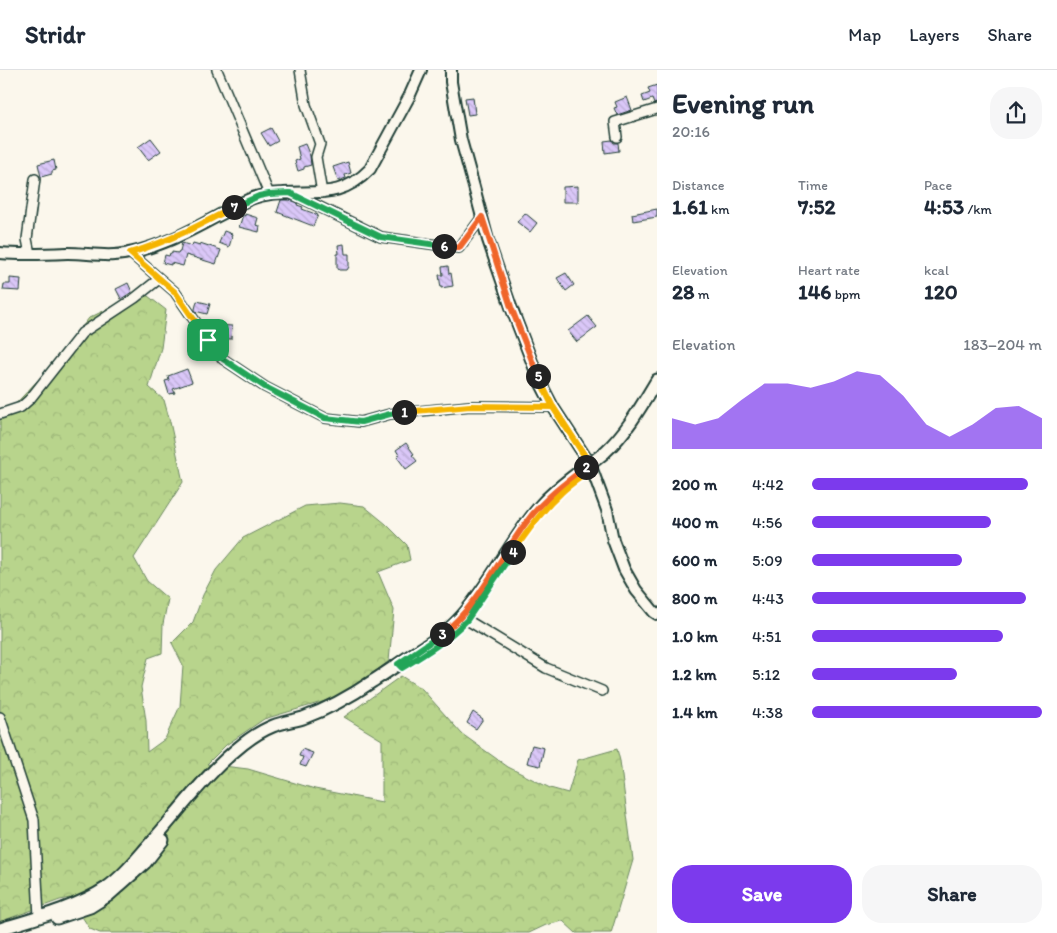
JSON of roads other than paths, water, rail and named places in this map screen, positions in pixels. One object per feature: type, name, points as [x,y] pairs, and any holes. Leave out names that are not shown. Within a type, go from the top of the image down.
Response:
[{"type":"main road","points":[[0,929],[39,917],[92,896],[117,880],[212,772],[245,742],[273,726],[302,718],[347,698],[444,641],[458,630],[467,620],[535,520],[619,438],[630,424],[657,380]]},
{"type":"main road","points":[[8,933],[90,907],[109,896],[145,863],[214,780],[245,749],[276,732],[344,708],[437,639],[458,621],[474,601],[525,523],[541,504],[560,487],[612,453],[657,392]]},
{"type":"street","points":[[217,70],[269,194]]},
{"type":"street","points":[[300,70],[306,105],[320,144],[316,157],[322,193]]},
{"type":"street","points":[[0,253],[112,255],[130,253],[173,238],[259,196],[290,193],[322,193],[354,183],[362,178],[370,169],[409,98],[421,70]]},
{"type":"street","points":[[451,70],[451,82],[462,140],[482,217],[511,307],[539,380],[553,407],[591,466],[607,510],[613,540],[624,569],[636,590],[657,614]]},
{"type":"street","points":[[616,136],[615,122],[657,109]]},
{"type":"street","points":[[30,254],[27,239],[36,178]]},
{"type":"street","points":[[290,193],[381,237],[459,248],[482,217]]},
{"type":"street","points":[[130,253],[175,292],[223,359],[265,387],[325,418],[361,422],[390,414],[470,406],[553,407]]},
{"type":"street","points":[[0,414],[21,407],[30,399],[82,333],[135,298],[159,279]]},
{"type":"street","points":[[467,620],[546,668],[602,691]]},
{"type":"street","points":[[0,717],[34,820],[39,917]]}]
